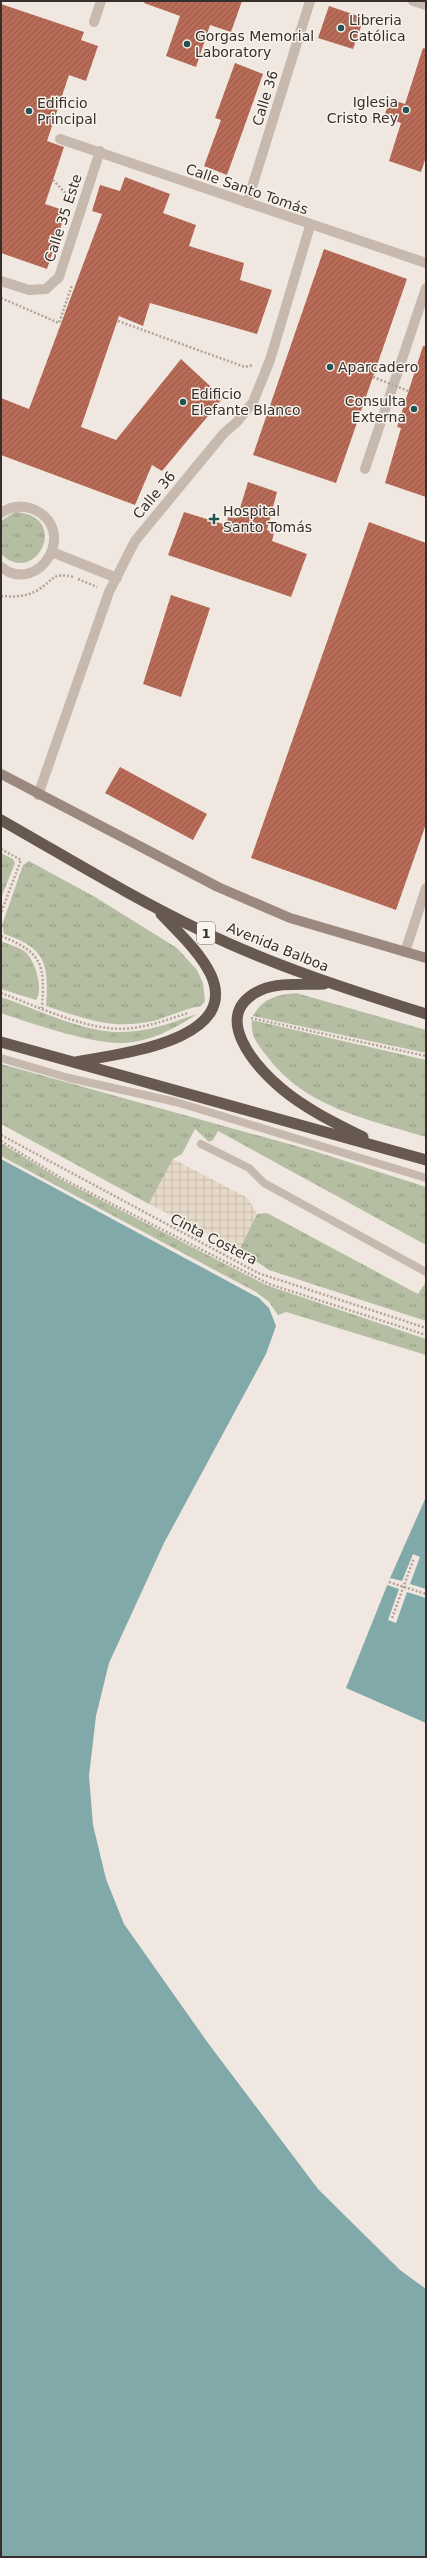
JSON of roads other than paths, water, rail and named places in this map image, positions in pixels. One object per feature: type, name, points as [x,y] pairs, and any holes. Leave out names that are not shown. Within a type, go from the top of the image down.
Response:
[{"type":"highway","name":"Avenida Balboa","points":[[1,820],[156,908],[246,951],[331,984],[426,1014]]},
{"type":"highway","points":[[73,1062],[134,1050],[181,1037],[200,1026],[212,1008],[215,995],[212,977],[202,959],[156,908]]},
{"type":"highway","points":[[331,984],[276,986],[261,990],[250,997],[239,1014],[238,1034],[244,1048],[258,1068],[282,1090],[307,1107],[379,1146]]},
{"type":"highway","points":[[1,1042],[426,1160]]},
{"type":"main road","points":[[1,774],[38,795],[218,887],[290,918],[426,958]]},
{"type":"street","points":[[94,22],[101,1]]},
{"type":"street","name":"Calle 36","points":[[247,204],[310,1]]},
{"type":"street","points":[[413,1],[426,5]]},
{"type":"street","name":"Calle Santo Tomás","points":[[60,139],[100,151],[310,226],[426,263]]},
{"type":"street","name":"Calle 35 Este","points":[[1,281],[29,290],[46,289],[59,277],[100,151]]},
{"type":"street","name":"Calle 36","points":[[38,795],[109,592],[141,533],[224,433],[237,422],[253,402],[270,360],[310,226]]},
{"type":"street","points":[[365,469],[426,288]]},
{"type":"street","points":[[1,513],[17,506],[39,512],[53,529],[54,541],[52,552],[41,568],[32,572],[12,573],[1,567]]},
{"type":"street","points":[[52,552],[117,578]]},
{"type":"street","points":[[404,952],[426,888]]},
{"type":"lane","points":[[1,1058],[69,1078],[176,1102],[426,1178]]},
{"type":"lane","points":[[201,1144],[249,1168],[264,1182],[426,1272]]},
{"type":"water","points":[[1,1159],[259,1298],[269,1308],[276,1326],[266,1354],[164,1543],[109,1663],[96,1716],[89,1776],[93,1825],[106,1879],[124,1924],[208,2043],[318,2189],[400,2270],[426,2289],[426,2557],[1,2557]]},
{"type":"water","points":[[426,1497],[426,1723],[346,1688],[390,1578]]},
{"type":"place","name":"Libreria Católica","points":[[341,28]]},
{"type":"place","name":"Gorgas Memorial Laboratory","points":[[187,44]]},
{"type":"place","name":"Iglesia Cristo Rey","points":[[406,110]]},
{"type":"place","name":"Edificio Principal","points":[[29,111]]},
{"type":"place","name":"Aparcadero","points":[[330,367]]},
{"type":"place","name":"Edificio Elefante Blanco","points":[[183,402]]},
{"type":"place","name":"Consulta Externa","points":[[414,409]]},
{"type":"place","name":"Hospital Santo Tomás","points":[[214,519]]}]
